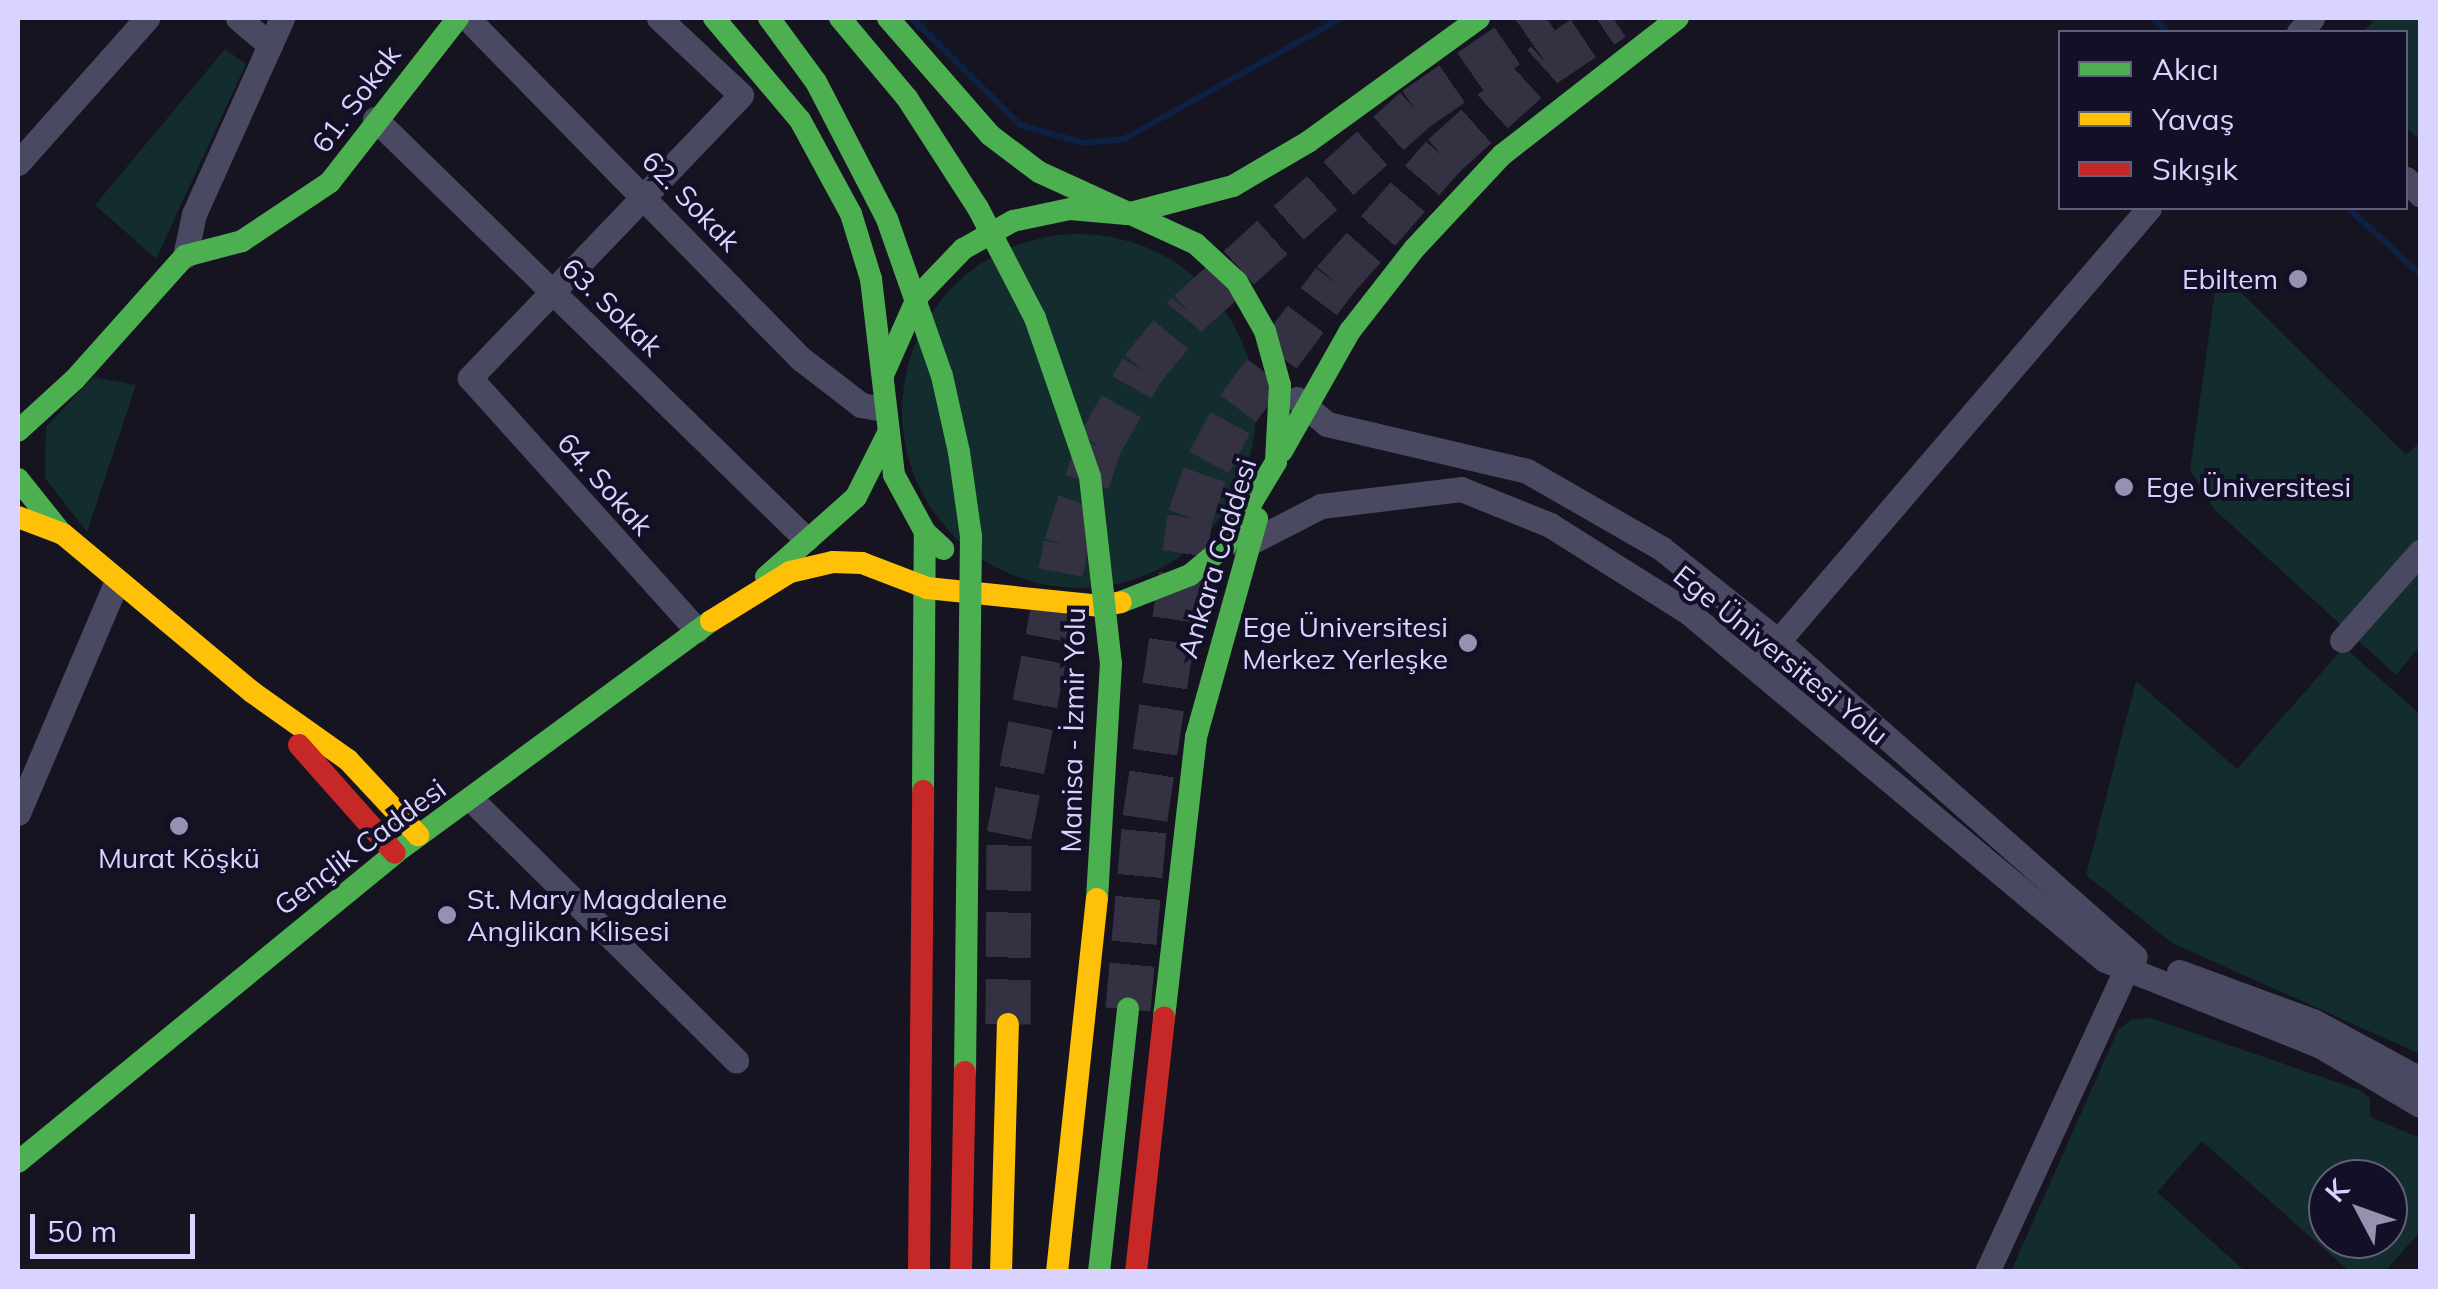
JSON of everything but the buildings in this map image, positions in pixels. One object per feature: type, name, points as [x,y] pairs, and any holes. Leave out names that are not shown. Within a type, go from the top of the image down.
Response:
[{"type":"main road","name":"61. Sokak","points":[[185,256],[242,241],[330,182],[375,118],[458,18]]},
{"type":"main road","points":[[714,18],[800,120],[850,214],[870,279],[894,476],[925,532],[961,567],[1004,592],[1052,605],[1100,606],[1148,596],[1190,575],[1226,545],[1276,462],[1280,386],[1266,331],[1237,282],[1196,244],[1039,172],[990,135],[888,18]]},
{"type":"main road","points":[[769,18],[816,82],[886,218],[942,376],[959,452],[971,536],[973,736],[962,1272]]},
{"type":"main road","name":"Manisa - İzmir Yolu","points":[[840,18],[907,98],[1007,262],[1066,397],[1093,495],[1111,663],[1104,823],[1058,1272]]},
{"type":"main road","points":[[883,376],[918,296],[963,249],[1014,222],[1051,213],[1128,214],[1233,186],[1308,142],[1479,18]]},
{"type":"main road","name":"Ankara Caddesi","points":[[1136,1272],[1196,737],[1248,543],[1276,462],[1350,331],[1488,171],[1678,18]]},
{"type":"main road","points":[[18,432],[75,379],[185,256]]},
{"type":"main road","name":"Gençlik Caddesi","points":[[18,1162],[418,835],[472,800],[749,593],[856,497],[887,436]]},
{"type":"main road","points":[[18,479],[63,534],[252,692],[348,760],[418,835]]},
{"type":"main road","points":[[18,518],[63,534]]},
{"type":"main road","points":[[919,1272],[925,532]]},
{"type":"main road","name":"Gençlik Caddesi","points":[[749,593],[790,572],[834,562],[862,564],[926,588],[1004,592]]},
{"type":"main road","points":[[252,692],[395,853]]},
{"type":"main road","points":[[1099,1272],[1128,1009]]},
{"type":"main road","points":[[1000,1272],[1008,1024]]},
{"type":"street","points":[[18,163],[147,18]]},
{"type":"street","points":[[238,18],[270,45]]},
{"type":"street","points":[[185,256],[194,214],[282,18]]},
{"type":"street","name":"62. Sokak","points":[[466,18],[800,358],[861,405],[884,409]]},
{"type":"street","points":[[552,290],[741,95],[659,18]]},
{"type":"street","name":"63. Sokak","points":[[375,118],[806,540]]},
{"type":"street","points":[[1754,667],[2147,210]]},
{"type":"street","name":"64. Sokak","points":[[552,290],[470,378],[697,630]]},
{"type":"street","name":"Ege Üniversitesi Yolu","points":[[1280,386],[1327,424],[1526,470],[1661,548],[1779,642],[2130,963]]},
{"type":"street","name":"Ege Üniversitesi Yolu","points":[[1190,575],[1321,506],[1461,489],[1550,524],[1688,612],[2105,960],[2130,963]]},
{"type":"street","points":[[2342,640],[2420,552]]},
{"type":"street","points":[[18,812],[117,581]]},
{"type":"street","points":[[472,800],[736,1060]]},
{"type":"street","points":[[2130,963],[2313,1021],[2420,1079]]},
{"type":"street","points":[[2130,963],[2319,1045],[2420,1105]]},
{"type":"street","points":[[1987,1272],[2130,963]]},
{"type":"green space","points":[[2376,18],[2420,18],[2420,140],[2408,129],[2408,30],[2365,30]]},
{"type":"green space","points":[[225,49],[246,64],[156,259],[95,205]]},
{"type":"green space","points":[[1079,234],[1114,237],[1147,248],[1177,264],[1204,286],[1226,313],[1242,343],[1253,376],[1253,446],[1242,479],[1226,509],[1204,536],[1177,558],[1147,574],[1114,585],[1079,588],[1044,585],[1011,574],[981,558],[954,536],[932,509],[916,479],[905,446],[902,411],[905,376],[916,343],[932,313],[954,286],[981,264],[1011,248],[1044,237]]},
{"type":"green space","points":[[2218,270],[2406,455],[2420,442],[2420,646],[2396,675],[2215,510],[2190,470]]},
{"type":"green space","points":[[93,377],[136,385],[87,532],[45,478],[46,427]]},
{"type":"green space","points":[[2344,647],[2420,714],[2420,1054],[2172,943],[2086,875],[2136,681],[2237,769]]},
{"type":"green space","points":[[2150,1018],[2360,1090],[2370,1098],[2370,1117],[2420,1138],[2420,1232],[2408,1245],[2408,1159],[2308,1159],[2308,1235],[2202,1141],[2157,1192],[2245,1271],[2011,1271],[2118,1030],[2132,1019]]},
{"type":"green space","points":[[2335,1259],[2396,1259],[2385,1271],[2349,1271]]},
{"type":"waterway","points":[[912,18],[1020,125],[1084,143],[1124,139],[1341,18]]},
{"type":"waterway","points":[[2153,18],[2165,30]]},
{"type":"waterway","points":[[2350,210],[2420,274]]},
{"type":"tunnel","points":[[1008,1024],[1009,835],[1066,545],[1099,445],[1142,369],[1189,312],[1415,109],[1547,18]]},
{"type":"tunnel","points":[[1128,1009],[1145,818],[1190,517],[1209,462],[1238,408],[1334,281],[1443,156],[1546,63],[1613,18]]},
{"type":"traffic: fast","points":[[18,431],[75,379],[185,256],[242,241],[330,182],[458,18]]},
{"type":"traffic: fast","points":[[714,18],[800,120],[851,214],[871,279],[894,475],[925,532],[943,549]]},
{"type":"traffic: fast","points":[[769,18],[816,82],[887,219],[942,376],[959,452],[971,536],[965,1072]]},
{"type":"traffic: fast","points":[[840,18],[907,98],[978,208],[1035,318],[1090,477],[1111,663],[1097,899]]},
{"type":"traffic: fast","points":[[888,18],[990,135],[1039,172],[1196,244],[1237,282],[1265,331],[1280,385],[1276,462],[1226,545],[1190,575],[1121,602]]},
{"type":"traffic: fast","points":[[883,375],[918,296],[963,249],[1013,221],[1070,209],[1127,214],[1233,186],[1308,142],[1479,18]]},
{"type":"traffic: fast","points":[[1282,451],[1350,331],[1414,249],[1502,155],[1678,18]]},
{"type":"traffic: fast","points":[[766,577],[856,497],[887,435]]},
{"type":"traffic: fast","points":[[18,479],[62,534]]},
{"type":"traffic: fast","points":[[1164,1018],[1196,737],[1257,518]]},
{"type":"traffic: fast","points":[[923,791],[925,532]]},
{"type":"traffic: fast","points":[[18,1162],[395,853],[711,621]]},
{"type":"traffic: fast","points":[[1099,1272],[1128,1009]]},
{"type":"traffic: slow","points":[[18,517],[63,534],[252,692],[348,760],[418,835]]},
{"type":"traffic: slow","points":[[711,621],[790,572],[833,562],[862,563],[927,588],[1101,606],[1121,602]]},
{"type":"traffic: slow","points":[[1057,1272],[1097,899]]},
{"type":"traffic: slow","points":[[1001,1272],[1008,1024]]},
{"type":"traffic: jam","points":[[299,745],[395,853]]},
{"type":"traffic: jam","points":[[919,1272],[923,791]]},
{"type":"traffic: jam","points":[[1136,1272],[1164,1018]]},
{"type":"traffic: jam","points":[[961,1272],[965,1072]]},
{"type":"place","name":"Ebiltem","points":[[2298,279]]},
{"type":"place","name":"Ege Üniversitesi","points":[[2124,487]]},
{"type":"place","name":"Ege Üniversitesi Merkez Yerleşke","points":[[1468,643]]},
{"type":"place","name":"Murat Köşkü","points":[[179,826]]},
{"type":"place","name":"St. Mary Magdalene Anglikan Klisesi","points":[[447,915]]}]
